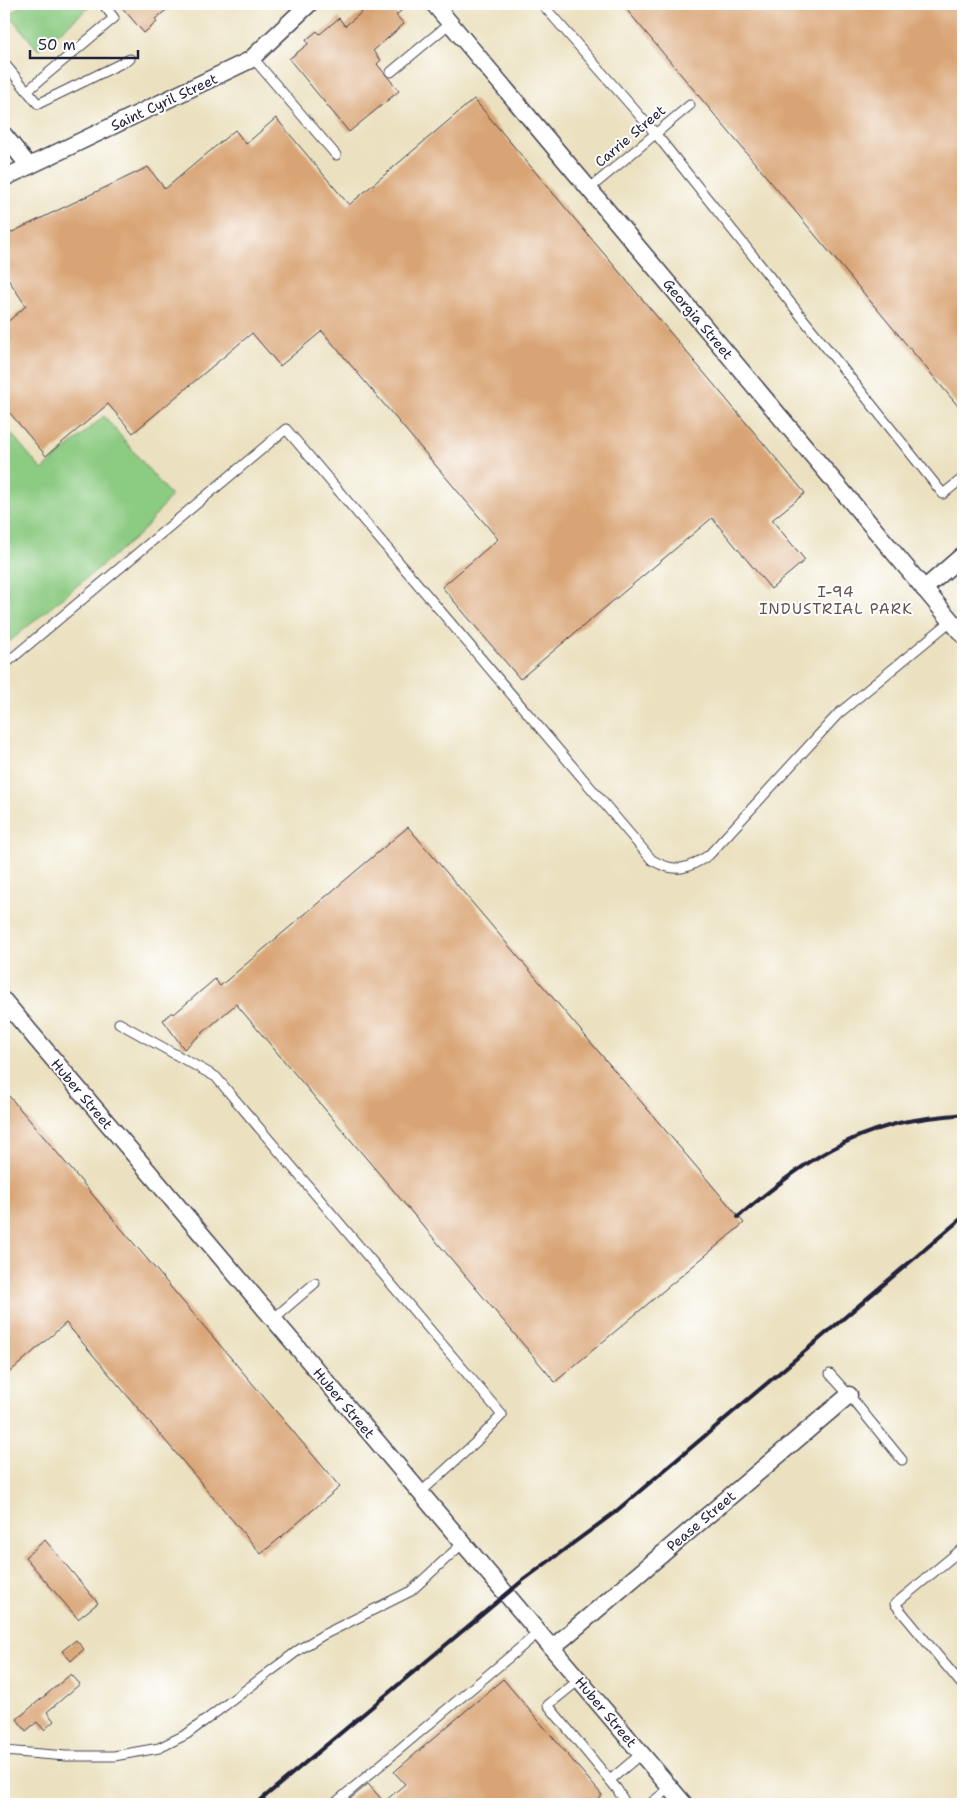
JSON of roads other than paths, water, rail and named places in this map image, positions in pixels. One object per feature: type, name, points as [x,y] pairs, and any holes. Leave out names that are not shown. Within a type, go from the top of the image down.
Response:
[{"type":"street","name":"Saint Cyril Street","points":[[4,178],[241,65],[253,58],[309,4]]},
{"type":"street","name":"Georgia Street","points":[[434,4],[963,635]]},
{"type":"street","points":[[4,135],[29,166]]},
{"type":"street","points":[[924,589],[963,555]]},
{"type":"street","name":"Huber Street","points":[[4,1001],[684,1804]]},
{"type":"street","name":"Pease Street","points":[[552,1648],[850,1395]]},
{"type":"lane","points":[[28,91],[114,18],[103,4]]},
{"type":"lane","points":[[542,4],[654,133],[943,494],[963,478]]},
{"type":"lane","points":[[391,72],[449,24]]},
{"type":"lane","points":[[253,58],[336,155]]},
{"type":"lane","points":[[4,63],[38,104],[130,59]]},
{"type":"lane","name":"Carrie Street","points":[[589,189],[690,104]]},
{"type":"lane","points":[[4,665],[286,428],[652,860],[665,868],[679,869],[693,866],[709,855],[838,714],[952,621]]},
{"type":"lane","points":[[119,1023],[216,1077],[502,1415],[476,1442],[420,1493]]},
{"type":"lane","points":[[273,1319],[315,1284]]},
{"type":"lane","points":[[830,1374],[850,1395],[902,1460]]},
{"type":"lane","points":[[4,1751],[66,1756],[114,1756],[159,1748],[187,1734],[300,1649],[411,1591],[463,1543]]},
{"type":"lane","points":[[963,1548],[895,1604],[963,1686]]},
{"type":"lane","points":[[334,1804],[538,1633]]},
{"type":"lane","points":[[579,1680],[548,1705],[610,1780],[626,1804]]},
{"type":"lane","points":[[610,1780],[641,1754]]},
{"type":"lane","points":[[650,1804],[670,1788]]},
{"type":"railway","points":[[738,1217],[812,1160],[853,1139],[899,1123],[963,1114]]},
{"type":"railway","points":[[256,1804],[522,1581],[614,1513],[963,1217]]},
{"type":"district","name":"I-94 INDUSTRIAL PARK","points":[[836,600]]}]
